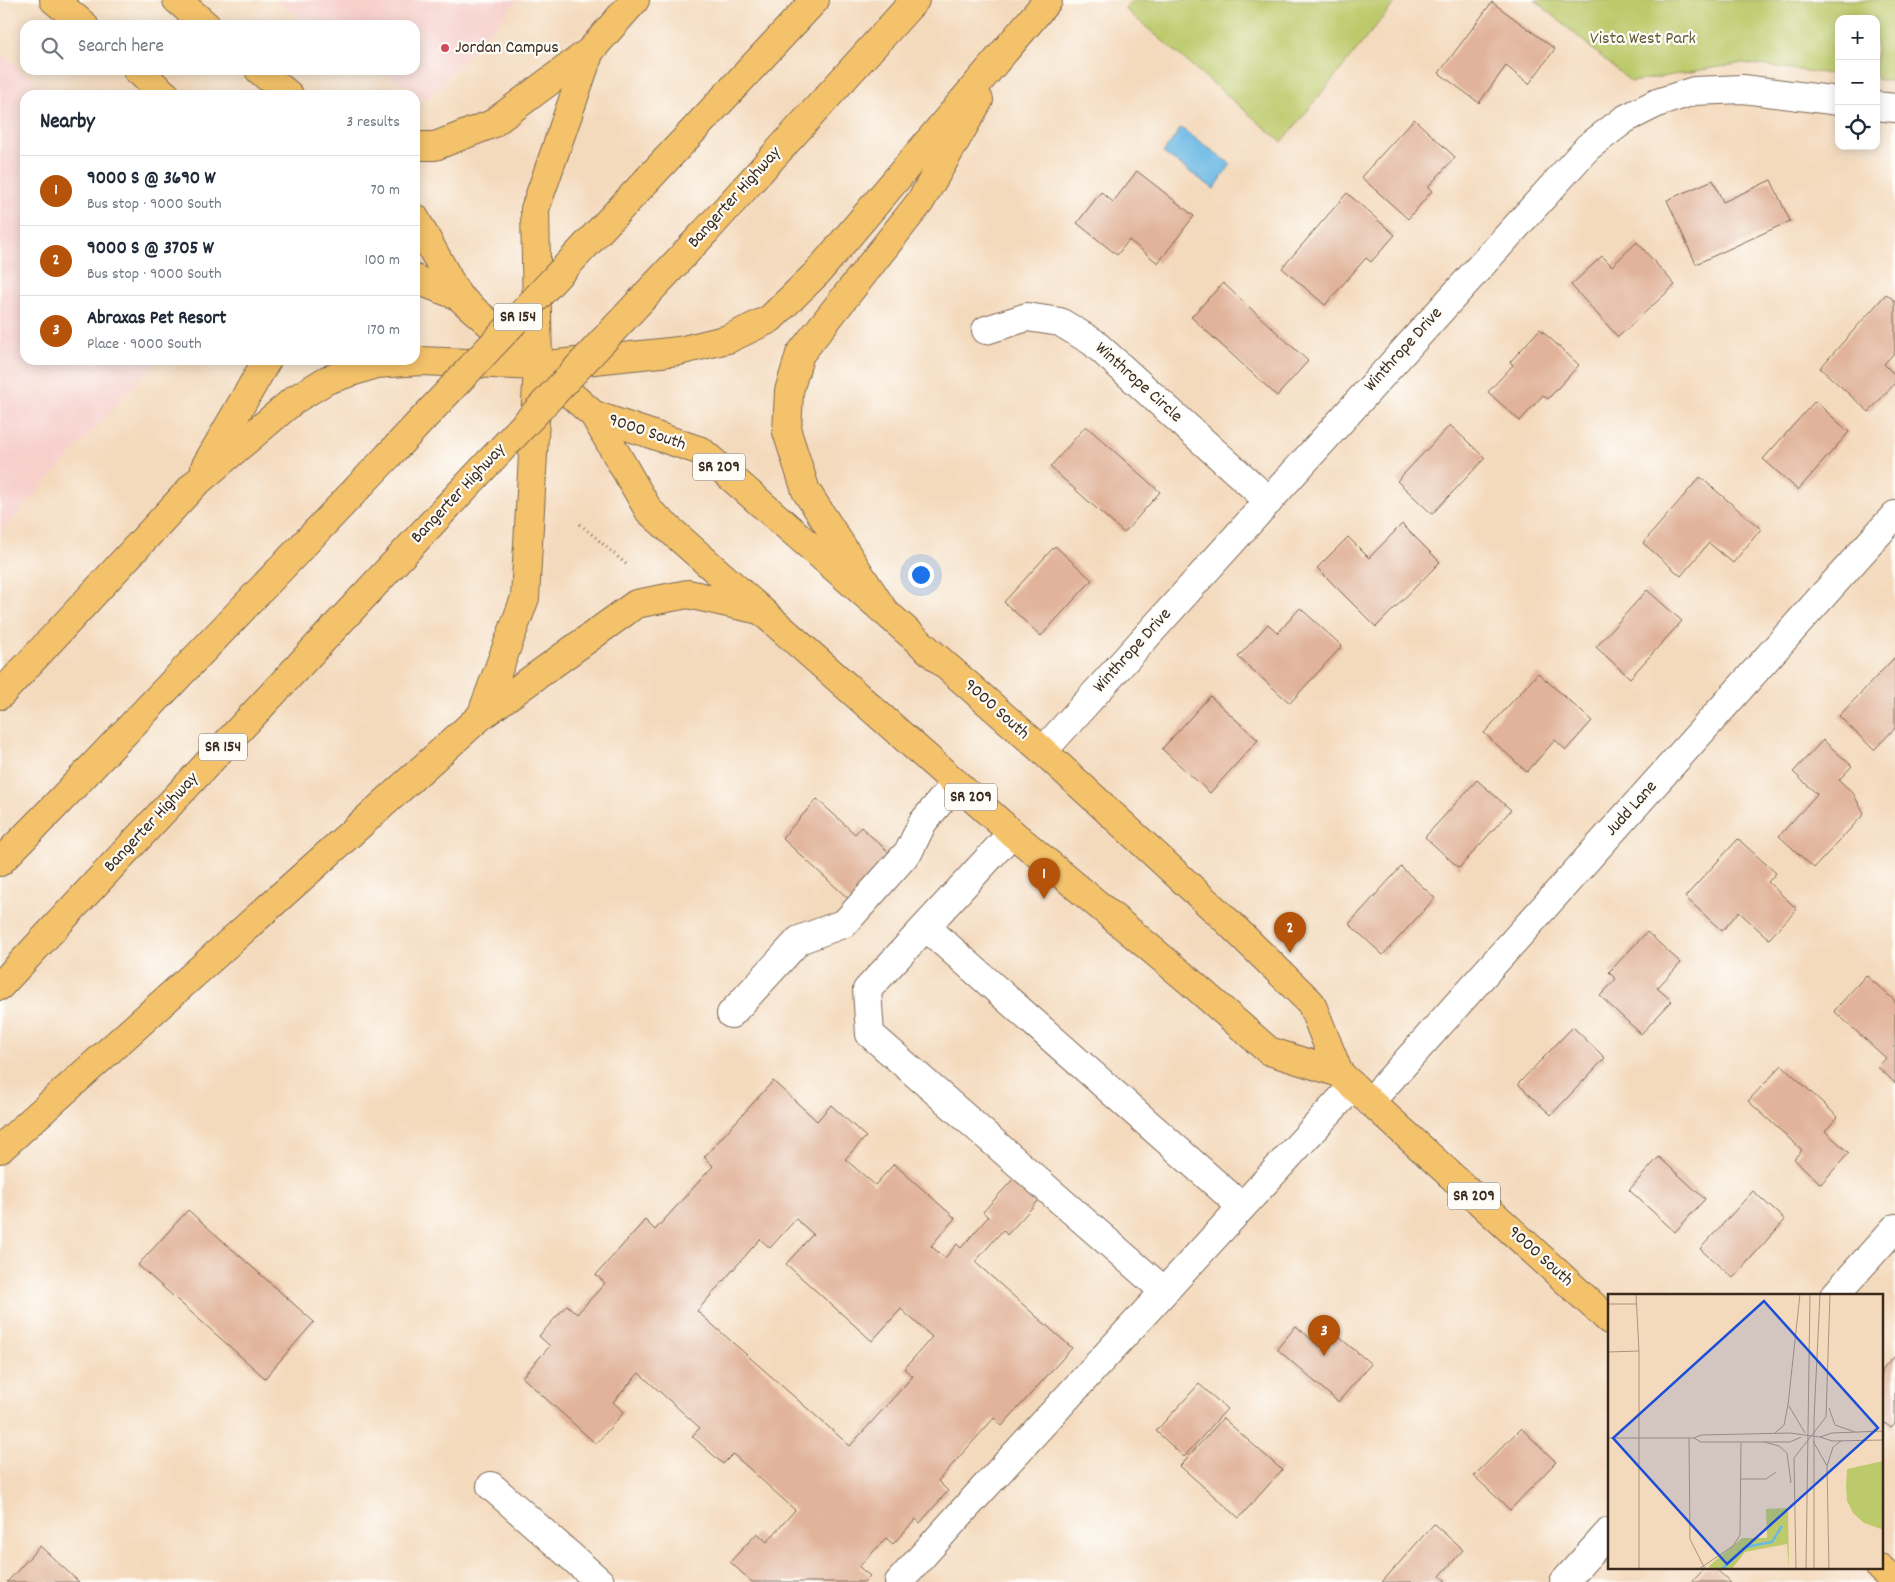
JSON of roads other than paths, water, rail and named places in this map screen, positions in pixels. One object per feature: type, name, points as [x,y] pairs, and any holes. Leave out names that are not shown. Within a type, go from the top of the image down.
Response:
[{"type":"main road","points":[[54,0],[78,20]]},
{"type":"main road","points":[[177,0],[200,20]]},
{"type":"main road","points":[[420,146],[435,146],[492,124],[590,50],[635,0]]},
{"type":"main road","name":"SR 154","points":[[0,862],[388,456],[815,0]]},
{"type":"main road","name":"Bangerter Highway","points":[[0,986],[706,231],[914,0]]},
{"type":"main road","points":[[420,361],[538,366],[679,351],[728,339],[770,319],[817,273],[1048,0]]},
{"type":"main road","points":[[884,611],[806,491],[787,432],[789,391],[800,354],[920,202],[1013,40]]},
{"type":"main road","points":[[481,716],[525,598],[538,366],[535,209],[590,50]]},
{"type":"main road","points":[[143,75],[160,90]]},
{"type":"main road","points":[[265,75],[283,90]]},
{"type":"main road","name":"9000 South","points":[[420,227],[458,296]]},
{"type":"main road","name":"9000 South","points":[[420,281],[458,296],[594,415],[649,512],[1012,833],[1269,1050],[1354,1087],[1608,1319]]},
{"type":"main road","points":[[195,484],[265,365]]},
{"type":"main road","points":[[0,695],[195,484],[294,400],[327,380],[373,365]]},
{"type":"main road","name":"9000 South","points":[[594,415],[700,451],[884,611],[1043,752],[1224,918],[1312,1002],[1354,1087]]},
{"type":"main road","points":[[0,1149],[481,716],[636,604],[688,594],[760,610]]},
{"type":"main road","points":[[1882,1570],[1895,1582]]},
{"type":"street","name":"Winthrope Drive","points":[[1043,752],[1588,147],[1625,119],[1657,103],[1694,91],[1743,89],[1835,100]]},
{"type":"street","points":[[1880,106],[1895,108]]},
{"type":"street","name":"Winthrope Circle","points":[[986,330],[1027,316],[1060,322],[1093,342],[1268,502]]},
{"type":"street","name":"Judd Lane","points":[[900,1582],[960,1513],[1241,1206],[1895,516]]},
{"type":"street","points":[[730,1014],[799,940],[845,923],[909,851],[923,822],[956,783]]},
{"type":"street","points":[[1012,833],[867,990],[870,1034],[1164,1291]]},
{"type":"street","points":[[926,927],[1241,1206]]},
{"type":"street","points":[[1836,1294],[1895,1228]]},
{"type":"street","points":[[491,1486],[600,1582]]},
{"type":"street","points":[[1564,1582],[1608,1533]]},
{"type":"water","points":[[1181,128],[1231,164],[1214,189],[1163,153]]},
{"type":"place","name":"Jordan Campus","points":[[445,48]]},
{"type":"place","name":"9000 S @ 3690 W","points":[[1044,899]]},
{"type":"place","name":"9000 S @ 3705 W","points":[[1290,953]]},
{"type":"place","name":"Abraxas Pet Resort","points":[[1324,1356]]},
{"type":"park label","name":"Vista West Park","points":[[1643,39]]}]
